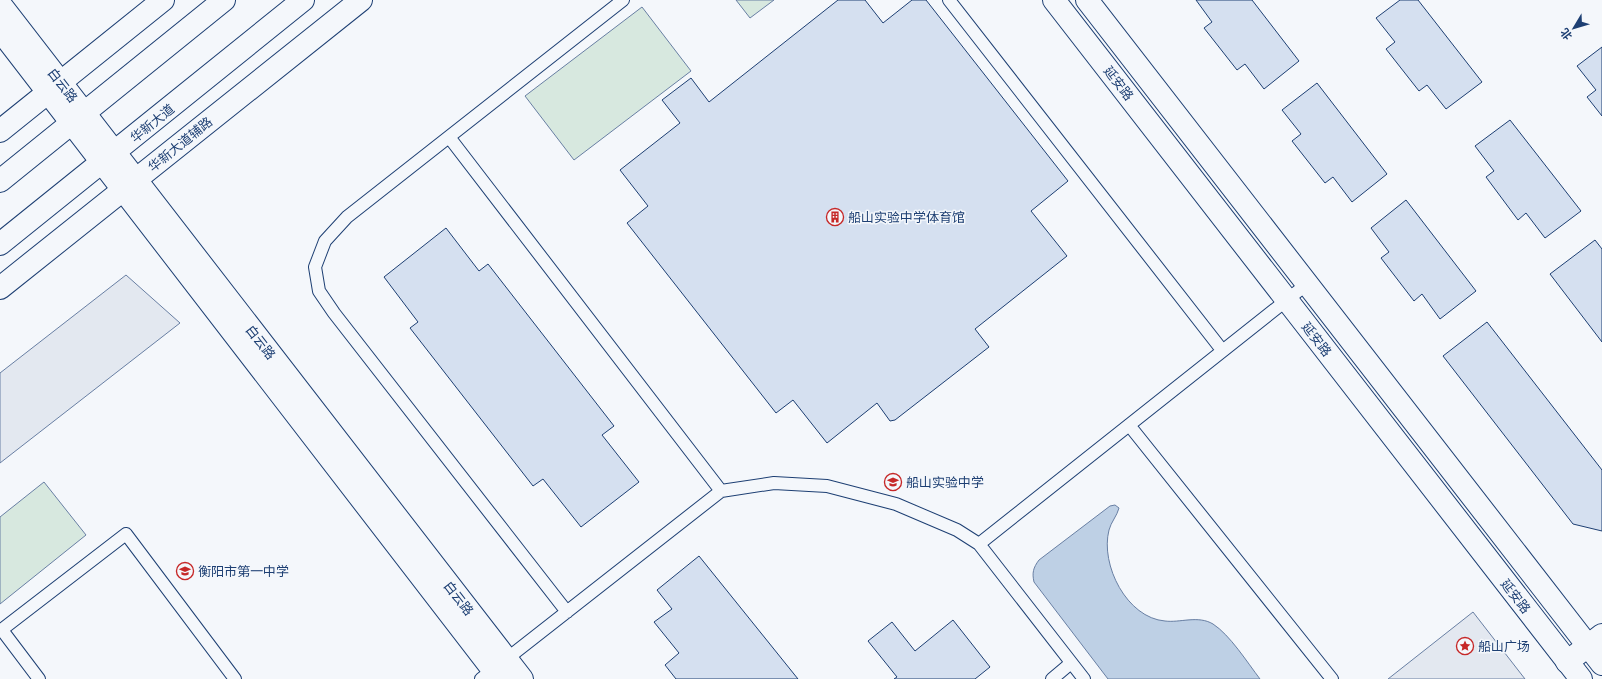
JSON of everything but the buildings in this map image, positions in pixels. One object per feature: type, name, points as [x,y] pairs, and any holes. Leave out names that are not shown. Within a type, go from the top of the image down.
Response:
[{"type":"main road","points":[[0,131],[163,0]]},
{"type":"main road","points":[[0,181],[224,0]]},
{"type":"main road","name":"华新大道","points":[[0,244],[109,158],[303,0]]},
{"type":"main road","name":"华新大道辅路","points":[[0,288],[361,0]]},
{"type":"main road","name":"延安路","points":[[1054,0],[1581,679]]},
{"type":"main road","name":"延安路","points":[[1087,0],[1307,284],[1595,640],[1602,664]]},
{"type":"main road","name":"白云路","points":[[0,4],[54,87],[130,185],[495,672],[522,679]]},
{"type":"main road","name":"白云路","points":[[0,30],[54,87]]},
{"type":"main road","points":[[1567,662],[1595,640]]},
{"type":"lane","points":[[567,612],[334,313],[319,291],[315,267],[325,241],[347,217],[623,0]]},
{"type":"lane","points":[[949,0],[1222,350]]},
{"type":"lane","points":[[449,137],[722,491]]},
{"type":"lane","points":[[979,544],[1286,299],[1307,284]]},
{"type":"lane","points":[[1129,425],[1332,679]]},
{"type":"lane","points":[[495,672],[567,612],[722,491],[774,483],[827,486],[896,504],[957,530],[979,544],[1084,679]]},
{"type":"lane","points":[[40,679],[1,630],[126,534],[235,679]]},
{"type":"lane","points":[[1052,679],[1072,663]]},
{"type":"shaded area","points":[[736,0],[774,0],[750,18]]},
{"type":"shaded area","points":[[642,7],[691,71],[574,160],[525,96]]},
{"type":"shaded area","points":[[126,275],[180,323],[0,463],[0,373]]},
{"type":"shaded area","points":[[44,482],[86,535],[0,604],[0,517]]},
{"type":"shaded area","name":"船山广场","points":[[1473,612],[1525,679],[1388,679]]},
{"type":"water","points":[[1115,505],[1119,508],[1109,530],[1107,544],[1109,559],[1119,588],[1128,600],[1151,618],[1165,621],[1201,620],[1213,624],[1232,642],[1260,679],[1108,679],[1034,582],[1033,573],[1039,560],[1110,506]]},
{"type":"place","name":"船山实验中学体育馆","points":[[835,217]]},
{"type":"place","name":"船山实验中学","points":[[893,482]]},
{"type":"place","name":"衡阳市第一中学","points":[[185,571]]},
{"type":"place","name":"船山广场","points":[[1465,646]]}]
